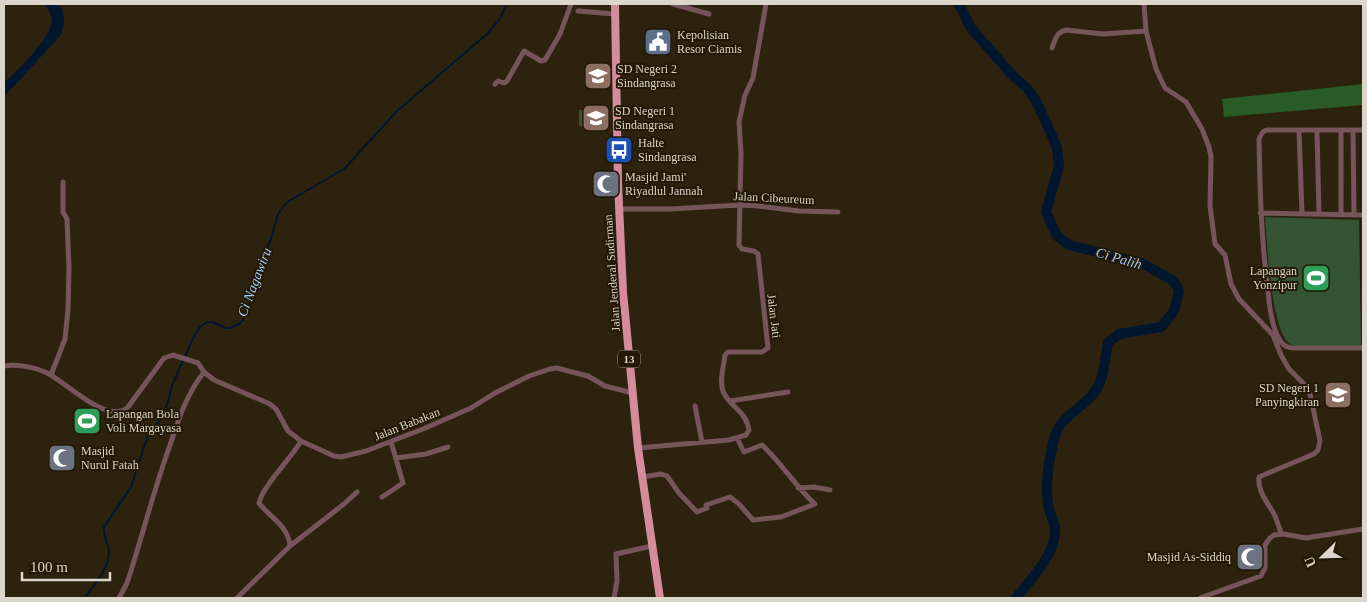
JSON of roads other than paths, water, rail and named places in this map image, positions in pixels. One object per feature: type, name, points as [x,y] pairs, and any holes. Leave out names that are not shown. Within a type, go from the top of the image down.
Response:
[{"type":"highway","name":"Jalan Jenderal Sudirman","points":[[615,4],[619,209],[623,292],[638,448],[660,598]]},
{"type":"street","points":[[495,84],[498,80],[504,83],[507,81],[525,49],[541,61],[545,60],[560,34],[571,4]]},
{"type":"street","points":[[673,4],[686,5],[709,14]]},
{"type":"street","points":[[740,205],[741,153],[739,122],[745,95],[753,78],[766,4]]},
{"type":"street","points":[[1144,4],[1146,31],[1154,61],[1165,88],[1186,102],[1202,129],[1208,147],[1211,157],[1210,206],[1214,244],[1225,255],[1230,284],[1239,299],[1273,335],[1281,355],[1289,368],[1306,386],[1312,401],[1319,432],[1318,450],[1314,454],[1259,478],[1258,481],[1261,492],[1273,513],[1281,533]]},
{"type":"street","points":[[578,11],[615,14]]},
{"type":"street","points":[[1052,48],[1056,37],[1061,31],[1066,30],[1103,34],[1146,31]]},
{"type":"street","points":[[1363,130],[1266,130],[1260,136],[1260,213],[1269,300],[1273,320],[1282,343],[1294,348],[1363,348]]},
{"type":"street","points":[[1299,130],[1302,214]]},
{"type":"street","points":[[1340,215],[1341,130]]},
{"type":"street","points":[[1353,130],[1354,215]]},
{"type":"street","points":[[1317,131],[1319,214]]},
{"type":"street","points":[[4,366],[32,368],[51,375],[65,339],[69,268],[67,219],[63,212],[63,182]]},
{"type":"street","name":"Jalan Cibeureum","points":[[619,209],[670,209],[740,205],[838,212]]},
{"type":"street","name":"Jalan Jati","points":[[737,438],[748,433],[749,426],[743,413],[730,401],[724,392],[722,381],[726,353],[730,351],[762,352],[768,348],[758,254],[754,251],[742,249],[739,245],[740,205]]},
{"type":"street","points":[[1260,213],[1363,215]]},
{"type":"street","name":"Jalan Babakan","points":[[51,375],[93,403],[108,411],[119,412],[128,407],[164,358],[170,356],[179,357],[200,365],[204,372],[228,387],[270,404],[276,410],[288,431],[301,441],[334,456],[341,457],[358,454],[391,442],[471,408],[495,393],[529,376],[550,369],[558,368],[588,376],[605,386],[633,394]]},
{"type":"street","points":[[119,598],[127,583],[160,472],[179,417],[197,380],[204,372]]},
{"type":"street","points":[[730,401],[788,392]]},
{"type":"street","points":[[695,406],[702,442]]},
{"type":"street","points":[[638,448],[737,438],[744,452],[762,445],[793,478],[798,488],[815,504],[781,517],[754,520],[730,497],[710,503],[706,505],[707,508],[697,512],[679,493],[667,476],[661,474],[642,476]]},
{"type":"street","points":[[290,546],[288,535],[283,527],[259,503],[301,441]]},
{"type":"street","points":[[382,497],[404,483],[391,442]]},
{"type":"street","points":[[396,458],[426,454],[448,447]]},
{"type":"street","points":[[798,488],[814,487],[830,490]]},
{"type":"street","points":[[237,598],[290,546],[357,492]]},
{"type":"street","points":[[1200,598],[1261,576],[1265,568],[1265,545],[1270,538],[1281,533],[1306,538],[1363,529]]},
{"type":"street","points":[[614,598],[617,581],[616,554],[652,546]]},
{"type":"water","points":[[44,4],[59,4],[64,20],[62,32],[4,97],[4,82],[17,71],[40,45],[50,28],[51,17]]},
{"type":"waterway","name":"Ci Nagawiru","points":[[85,598],[100,577],[108,559],[109,550],[104,527],[131,487],[147,438],[164,415],[173,383],[195,334],[207,322],[213,322],[225,328],[230,328],[243,320],[252,298],[260,264],[271,239],[278,214],[287,202],[344,169],[397,111],[487,34],[499,20],[507,4]]},
{"type":"waterway","name":"Ci Palih","points":[[959,4],[971,28],[1014,77],[1027,88],[1036,101],[1050,131],[1057,148],[1059,166],[1046,212],[1057,236],[1069,245],[1142,263],[1172,280],[1179,291],[1175,308],[1161,327],[1119,334],[1108,343],[1100,383],[1093,394],[1066,418],[1058,429],[1051,453],[1047,478],[1048,504],[1055,529],[1053,542],[1040,568],[1016,598]]},
{"type":"place","name":"Kepolisian Resor Ciamis","points":[[658,42]]},
{"type":"place","name":"SD Negeri 2 Sindangrasa","points":[[598,76]]},
{"type":"place","name":"SD Negeri 1 Sindangrasa","points":[[596,118]]},
{"type":"place","name":"Halte Sindangrasa","points":[[619,150]]},
{"type":"place","name":"Masjid Jami' Riyadlul Jannah","points":[[606,184]]},
{"type":"place","name":"Lapangan Yonzipur","points":[[1316,278]]},
{"type":"place","name":"SD Negeri 1 Panyingkiran","points":[[1338,395]]},
{"type":"place","name":"Lapangan Bola Voli Margayasa","points":[[87,421]]},
{"type":"place","name":"Masjid Nurul Fatah","points":[[62,458]]},
{"type":"place","name":"Masjid As-Siddiq","points":[[1250,557]]}]
